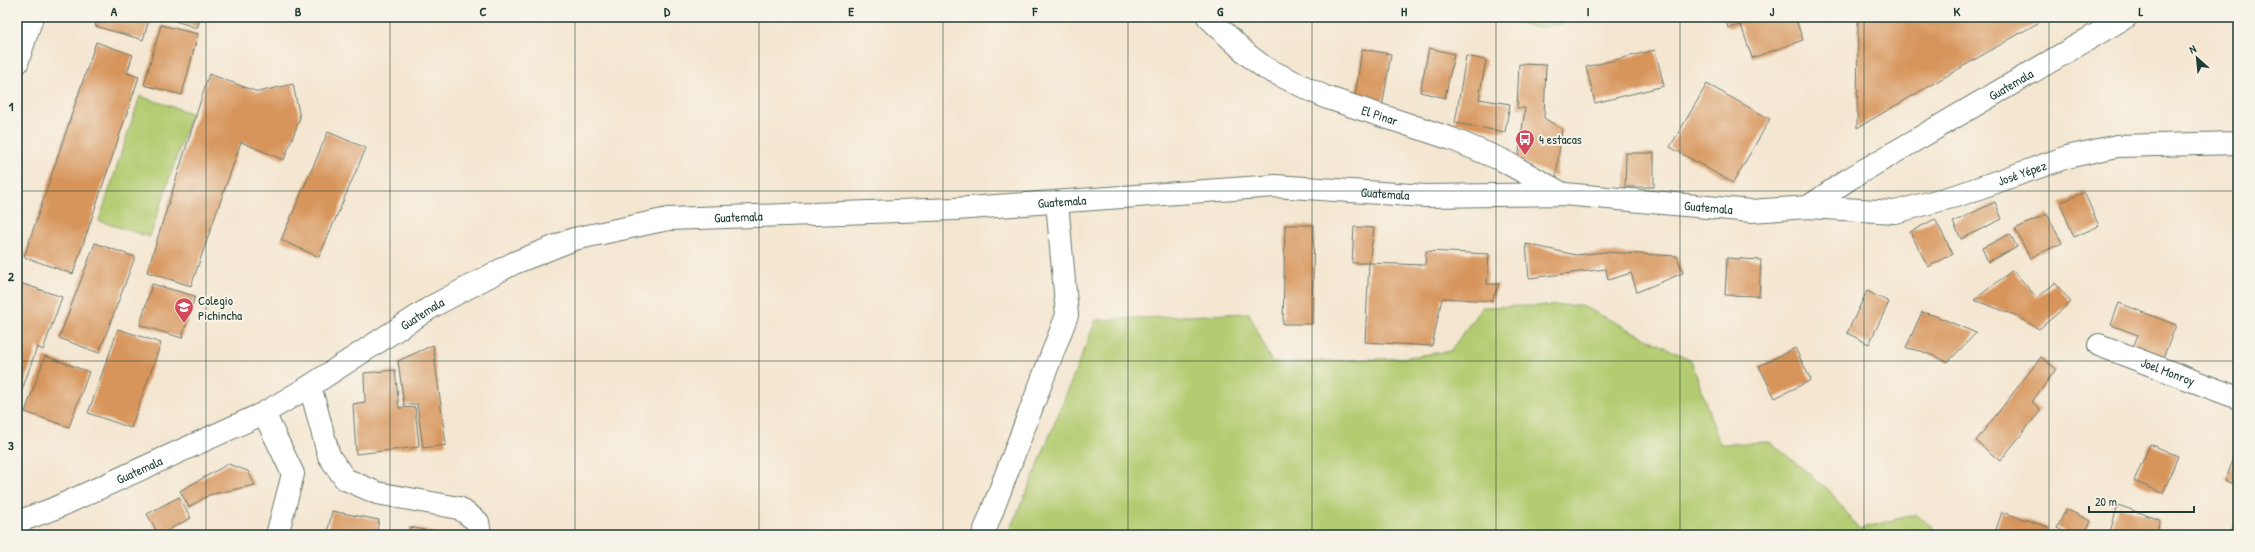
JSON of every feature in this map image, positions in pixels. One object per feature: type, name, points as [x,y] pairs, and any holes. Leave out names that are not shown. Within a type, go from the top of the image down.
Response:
[{"type":"street","points":[[17,63],[32,17]]},
{"type":"street","name":"Guatemala","points":[[17,522],[53,509],[264,413],[310,386],[433,306],[514,263],[574,239],[668,219],[955,209],[1275,186],[1426,196],[1564,194],[1751,211],[1808,207],[1849,179],[2126,17]]},
{"type":"street","name":"El Pinar","points":[[1218,20],[1248,55],[1272,71],[1325,97],[1452,139],[1502,160],[1564,194]]},
{"type":"street","name":"José Yépez","points":[[1808,207],[1895,212],[1959,195],[2067,157],[2118,146],[2238,143]]},
{"type":"street","points":[[983,535],[1067,315],[1057,202]]},
{"type":"street","name":"Joel Monroy","points":[[2099,345],[2238,398]]},
{"type":"street","points":[[310,386],[329,456],[344,479],[377,493],[459,508],[478,522],[480,535]]},
{"type":"street","points":[[264,413],[293,474],[277,535]]},
{"type":"green space","points":[[1498,17],[1599,17],[1537,28]]},
{"type":"green space","points":[[140,96],[191,113],[150,237],[99,221]]},
{"type":"green space","points":[[1580,305],[1691,360],[1720,444],[1770,442],[1829,490],[1859,529],[1916,514],[1942,535],[1007,535],[1031,482],[1096,320],[1249,313],[1272,363],[1402,358],[1450,351],[1482,307]]},
{"type":"building","points":[[98,17],[150,17],[143,40],[95,26]]},
{"type":"building","points":[[163,17],[201,17],[197,28]]},
{"type":"building","points":[[1725,17],[1795,17],[1803,40],[1752,58],[1741,25],[1728,28]]},
{"type":"building","points":[[1858,17],[2048,17],[1857,128]]},
{"type":"building","points":[[161,25],[198,34],[182,95],[144,85]]},
{"type":"building","points":[[96,42],[133,55],[127,73],[139,77],[73,274],[24,257]]},
{"type":"building","points":[[1429,48],[1454,54],[1445,98],[1420,92]]},
{"type":"building","points":[[1362,49],[1391,54],[1382,108],[1354,104]]},
{"type":"building","points":[[1655,50],[1664,86],[1595,103],[1586,67]]},
{"type":"building","points":[[1466,56],[1486,60],[1479,99],[1510,104],[1505,132],[1455,123]]},
{"type":"building","points":[[1519,64],[1546,65],[1544,118],[1562,129],[1556,177],[1518,160],[1525,108],[1517,108]]},
{"type":"building","points":[[209,74],[258,92],[293,84],[300,118],[284,160],[241,142],[191,286],[147,272]]},
{"type":"building","points":[[1707,84],[1770,119],[1733,183],[1670,147]]},
{"type":"building","points":[[328,132],[366,148],[319,257],[281,240]]},
{"type":"building","points":[[1626,153],[1654,153],[1654,187],[1625,187]]},
{"type":"building","points":[[2084,192],[2099,226],[2074,237],[2060,203]]},
{"type":"building","points":[[1995,202],[2002,219],[1961,239],[1953,222]]},
{"type":"building","points":[[2047,214],[2062,243],[2030,258],[2015,229]]},
{"type":"building","points":[[1935,219],[1953,254],[1928,267],[1910,232]]},
{"type":"building","points":[[1285,225],[1314,225],[1312,324],[1283,324]]},
{"type":"building","points":[[1354,227],[1374,228],[1369,263],[1352,263]]},
{"type":"building","points":[[2010,234],[2017,247],[1988,262],[1982,248]]},
{"type":"building","points":[[95,243],[135,257],[99,353],[59,338]]},
{"type":"building","points":[[1526,244],[1576,255],[1604,252],[1677,256],[1683,273],[1637,292],[1631,273],[1608,280],[1606,269],[1529,278]]},
{"type":"building","points":[[1426,251],[1489,254],[1487,284],[1499,284],[1492,301],[1442,298],[1432,346],[1365,342],[1369,263],[1425,265]]},
{"type":"building","points":[[1727,258],[1761,260],[1759,296],[1725,295]]},
{"type":"building","points":[[2013,270],[2037,298],[2055,283],[2071,302],[2039,329],[2015,315],[1974,300]]},
{"type":"building","points":[[17,282],[62,297],[43,350],[37,347],[17,404]]},
{"type":"building","points":[[152,284],[195,296],[182,338],[140,325]]},
{"type":"building","points":[[1867,291],[1889,302],[1869,344],[1847,333]]},
{"type":"building","points":[[2119,303],[2176,325],[2160,366],[2130,355],[2138,335],[2111,325]]},
{"type":"building","points":[[1922,312],[1936,316],[1976,333],[1948,362],[1921,351],[1906,348]]},
{"type":"building","points":[[118,329],[161,343],[131,428],[88,413]]},
{"type":"building","points":[[433,345],[446,445],[423,448],[417,404],[404,405],[398,361]]},
{"type":"building","points":[[1795,348],[1811,380],[1775,398],[1759,366]]},
{"type":"building","points":[[45,356],[89,372],[69,427],[25,412]]},
{"type":"building","points":[[2041,357],[2056,369],[2032,402],[2041,410],[2000,461],[1976,441]]},
{"type":"building","points":[[395,370],[399,408],[415,407],[419,447],[356,454],[353,404],[365,402],[364,373]]},
{"type":"building","points":[[2150,444],[2178,456],[2163,493],[2134,481]]},
{"type":"building","points":[[2238,449],[2238,486],[2225,480]]},
{"type":"building","points":[[228,464],[248,471],[255,485],[209,495],[189,507],[180,491]]},
{"type":"building","points":[[179,497],[191,518],[159,535],[147,514]]},
{"type":"building","points":[[2118,505],[2160,520],[2155,535],[2109,535]]},
{"type":"building","points":[[2066,509],[2091,521],[2084,535],[2071,535],[2057,528]]},
{"type":"building","points":[[332,511],[379,520],[376,535],[327,535]]},
{"type":"building","points":[[2002,512],[2048,527],[2046,535],[1994,535]]},
{"type":"building","points":[[2238,516],[2238,535],[2230,535]]},
{"type":"building","points":[[410,527],[442,534],[442,535],[408,535]]},
{"type":"building","points":[[94,531],[94,535],[69,535],[68,533]]},
{"type":"place","name":"4 estacas","points":[[1525,156]]},
{"type":"place","name":"Colegio Pichincha","points":[[184,324]]}]
